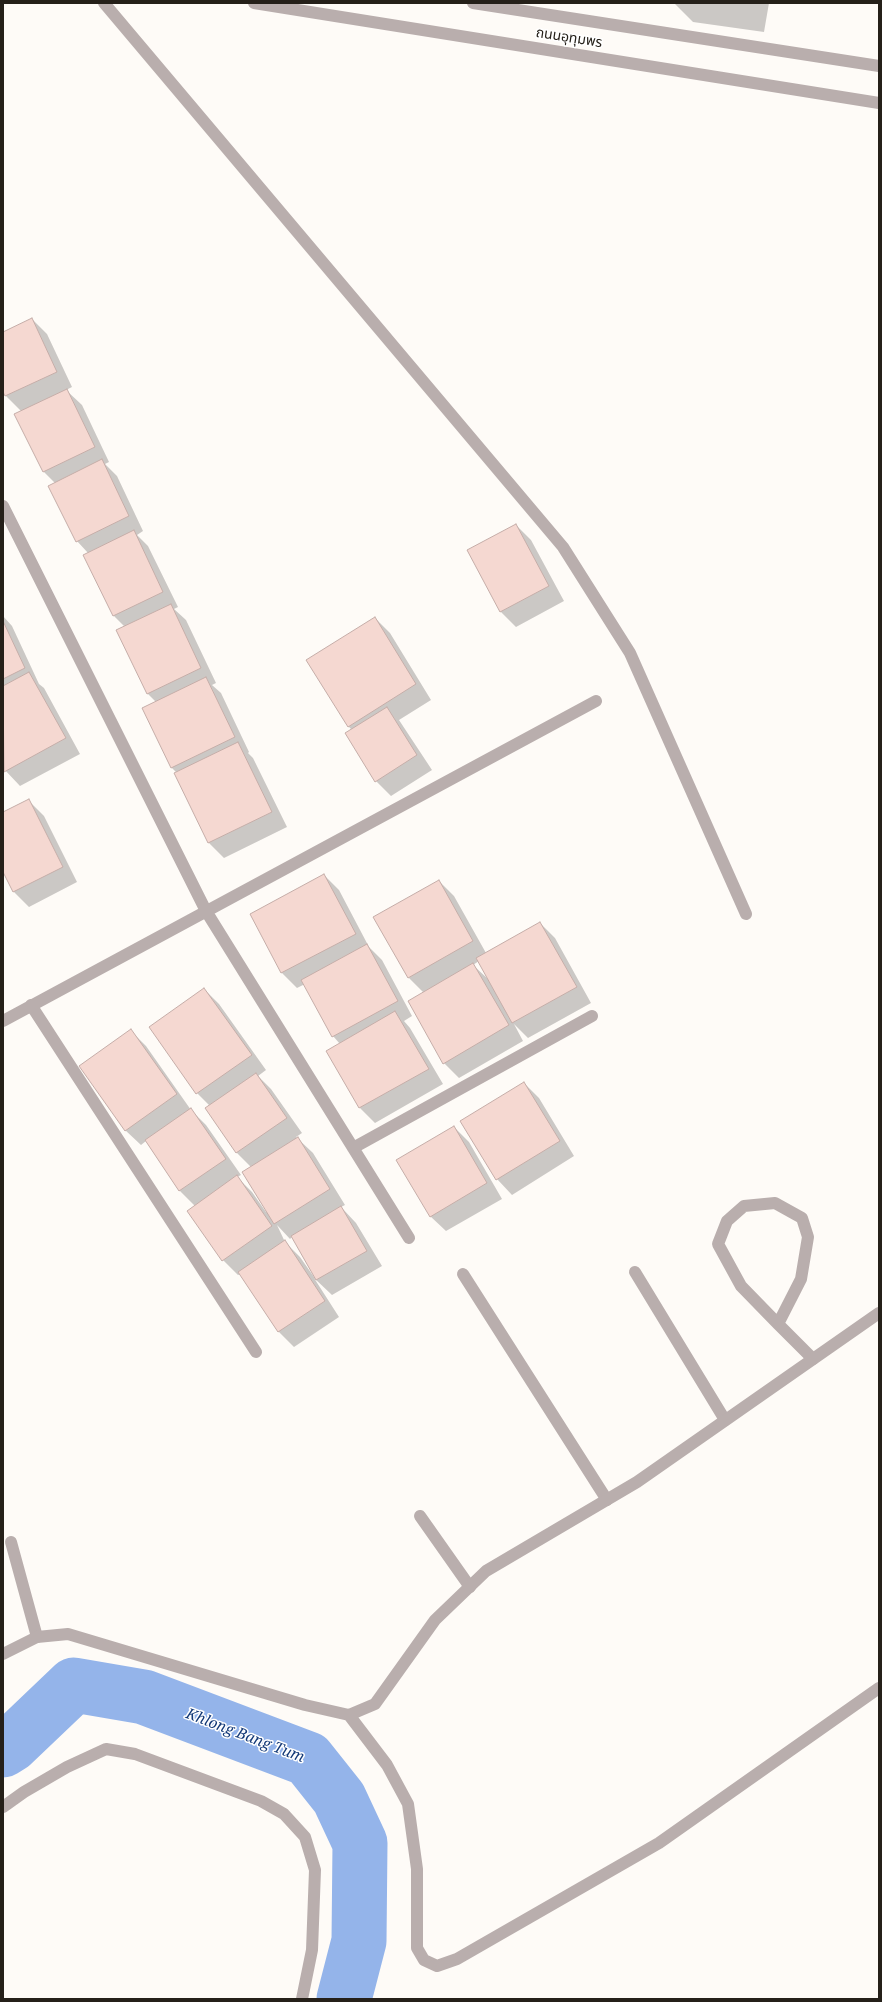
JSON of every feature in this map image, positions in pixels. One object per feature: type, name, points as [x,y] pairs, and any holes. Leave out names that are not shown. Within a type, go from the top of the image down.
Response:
[{"type":"street","points":[[104,3],[563,547],[630,652],[746,914]]},
{"type":"street","name":"ถนนอุทุมพร","points":[[254,3],[879,103]]},
{"type":"street","name":"ถนนอุทุมพร","points":[[473,3],[879,66]]},
{"type":"street","points":[[3,506],[206,911],[409,1238]]},
{"type":"street","points":[[3,1021],[596,701]]},
{"type":"street","points":[[31,1005],[256,1352]]},
{"type":"street","points":[[353,1148],[592,1016]]},
{"type":"street","points":[[778,1324],[801,1279],[808,1237],[802,1218],[775,1203],[744,1206],[726,1221],[718,1244],[740,1286],[778,1324],[813,1359]]},
{"type":"street","points":[[635,1272],[725,1420]]},
{"type":"street","points":[[463,1274],[607,1500]]},
{"type":"street","points":[[3,1654],[37,1637],[68,1634],[305,1705],[349,1715],[374,1704],[435,1620],[486,1571],[637,1482],[879,1313]]},
{"type":"street","points":[[420,1516],[470,1587]]},
{"type":"street","points":[[11,1542],[37,1637]]},
{"type":"street","points":[[349,1715],[387,1765],[408,1804],[417,1869],[417,1948],[424,1960],[437,1966],[457,1959],[659,1844],[879,1688]]},
{"type":"street","points":[[3,1807],[67,1767],[106,1749],[136,1754],[261,1801],[284,1814],[305,1837],[315,1870],[312,1950],[302,1999]]},
{"type":"building","points":[[32,318],[57,372],[5,396],[3,392],[3,332]]},
{"type":"building","points":[[67,389],[95,447],[43,472],[14,414]]},
{"type":"building","points":[[102,459],[129,516],[76,542],[48,486]]},
{"type":"building","points":[[516,524],[549,586],[500,612],[467,550]]},
{"type":"building","points":[[134,530],[163,592],[113,616],[83,555]]},
{"type":"building","points":[[171,604],[201,668],[147,694],[116,630]]},
{"type":"building","points":[[375,617],[416,684],[348,727],[306,660]]},
{"type":"building","points":[[3,621],[25,668],[3,679]]},
{"type":"building","points":[[29,672],[66,738],[4,772],[3,686]]},
{"type":"building","points":[[206,677],[235,737],[171,768],[142,708]]},
{"type":"building","points":[[387,707],[417,755],[375,782],[345,733]]},
{"type":"building","points":[[238,742],[272,812],[208,843],[174,773]]},
{"type":"building","points":[[29,799],[63,867],[13,892],[3,872],[3,812]]},
{"type":"building","points":[[324,874],[356,934],[281,973],[250,914]]},
{"type":"building","points":[[439,880],[473,941],[408,978],[373,917]]},
{"type":"building","points":[[540,922],[577,987],[512,1023],[476,958]]},
{"type":"building","points":[[367,944],[398,1001],[332,1037],[301,980]]},
{"type":"building","points":[[473,963],[509,1025],[443,1064],[408,1001]]},
{"type":"building","points":[[204,988],[252,1055],[196,1094],[149,1027]]},
{"type":"building","points":[[395,1011],[429,1069],[359,1108],[326,1051]]},
{"type":"building","points":[[131,1029],[177,1094],[125,1131],[79,1066]]},
{"type":"building","points":[[256,1073],[287,1118],[236,1153],[205,1108]]},
{"type":"building","points":[[524,1082],[560,1141],[496,1180],[460,1121]]},
{"type":"building","points":[[191,1108],[226,1159],[179,1191],[145,1140]]},
{"type":"building","points":[[454,1126],[487,1183],[430,1217],[396,1160]]},
{"type":"building","points":[[298,1137],[330,1189],[274,1224],[242,1172]]},
{"type":"building","points":[[237,1175],[272,1226],[222,1261],[187,1211]]},
{"type":"building","points":[[341,1206],[367,1251],[316,1280],[291,1236]]},
{"type":"building","points":[[285,1240],[325,1301],[278,1332],[238,1272]]},
{"type":"waterway","name":"Khlong Bang Tum","points":[[3,1750],[11,1745],[74,1685],[144,1697],[308,1759],[339,1798],[360,1843],[359,1941],[344,1999]]}]
